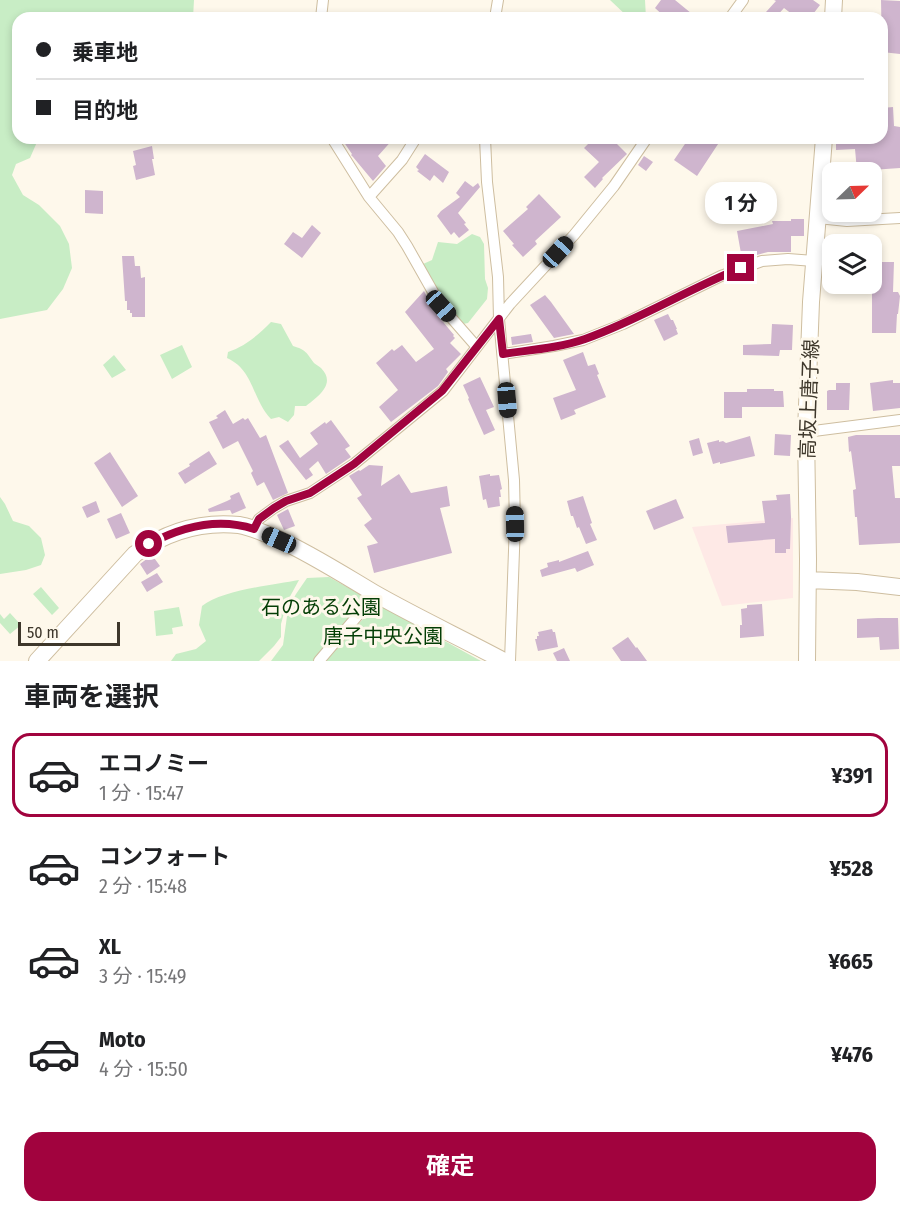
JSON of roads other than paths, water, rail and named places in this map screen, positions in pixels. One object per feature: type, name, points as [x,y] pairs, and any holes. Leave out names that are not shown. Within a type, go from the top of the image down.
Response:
[{"type":"street","points":[[336,144],[369,197],[407,246],[441,306],[476,346]]},
{"type":"street","points":[[369,197],[402,160],[412,144]]},
{"type":"street","points":[[485,144],[514,480],[510,661]]},
{"type":"street","points":[[254,529],[259,519],[274,508],[286,501],[310,493],[354,464],[442,391],[510,304],[574,235],[614,186],[643,144]]},
{"type":"street","name":"高坂上唐子線","points":[[807,661],[806,432],[811,302],[824,144]]},
{"type":"street","points":[[818,218],[846,221],[900,218]]},
{"type":"street","points":[[503,354],[583,340],[623,324],[721,276],[762,261],[788,259],[814,261]]},
{"type":"street","points":[[806,432],[900,420]]},
{"type":"street","points":[[37,661],[135,554],[149,544],[177,531],[212,524],[242,525],[290,545],[376,594],[504,661]]},
{"type":"street","points":[[808,580],[900,586]]},
{"type":"street","points":[[319,661],[376,594]]},
{"type":"park label","name":"石のある公園","points":[[321,607]]},
{"type":"park label","name":"唐子中央公園","points":[[383,636]]}]
